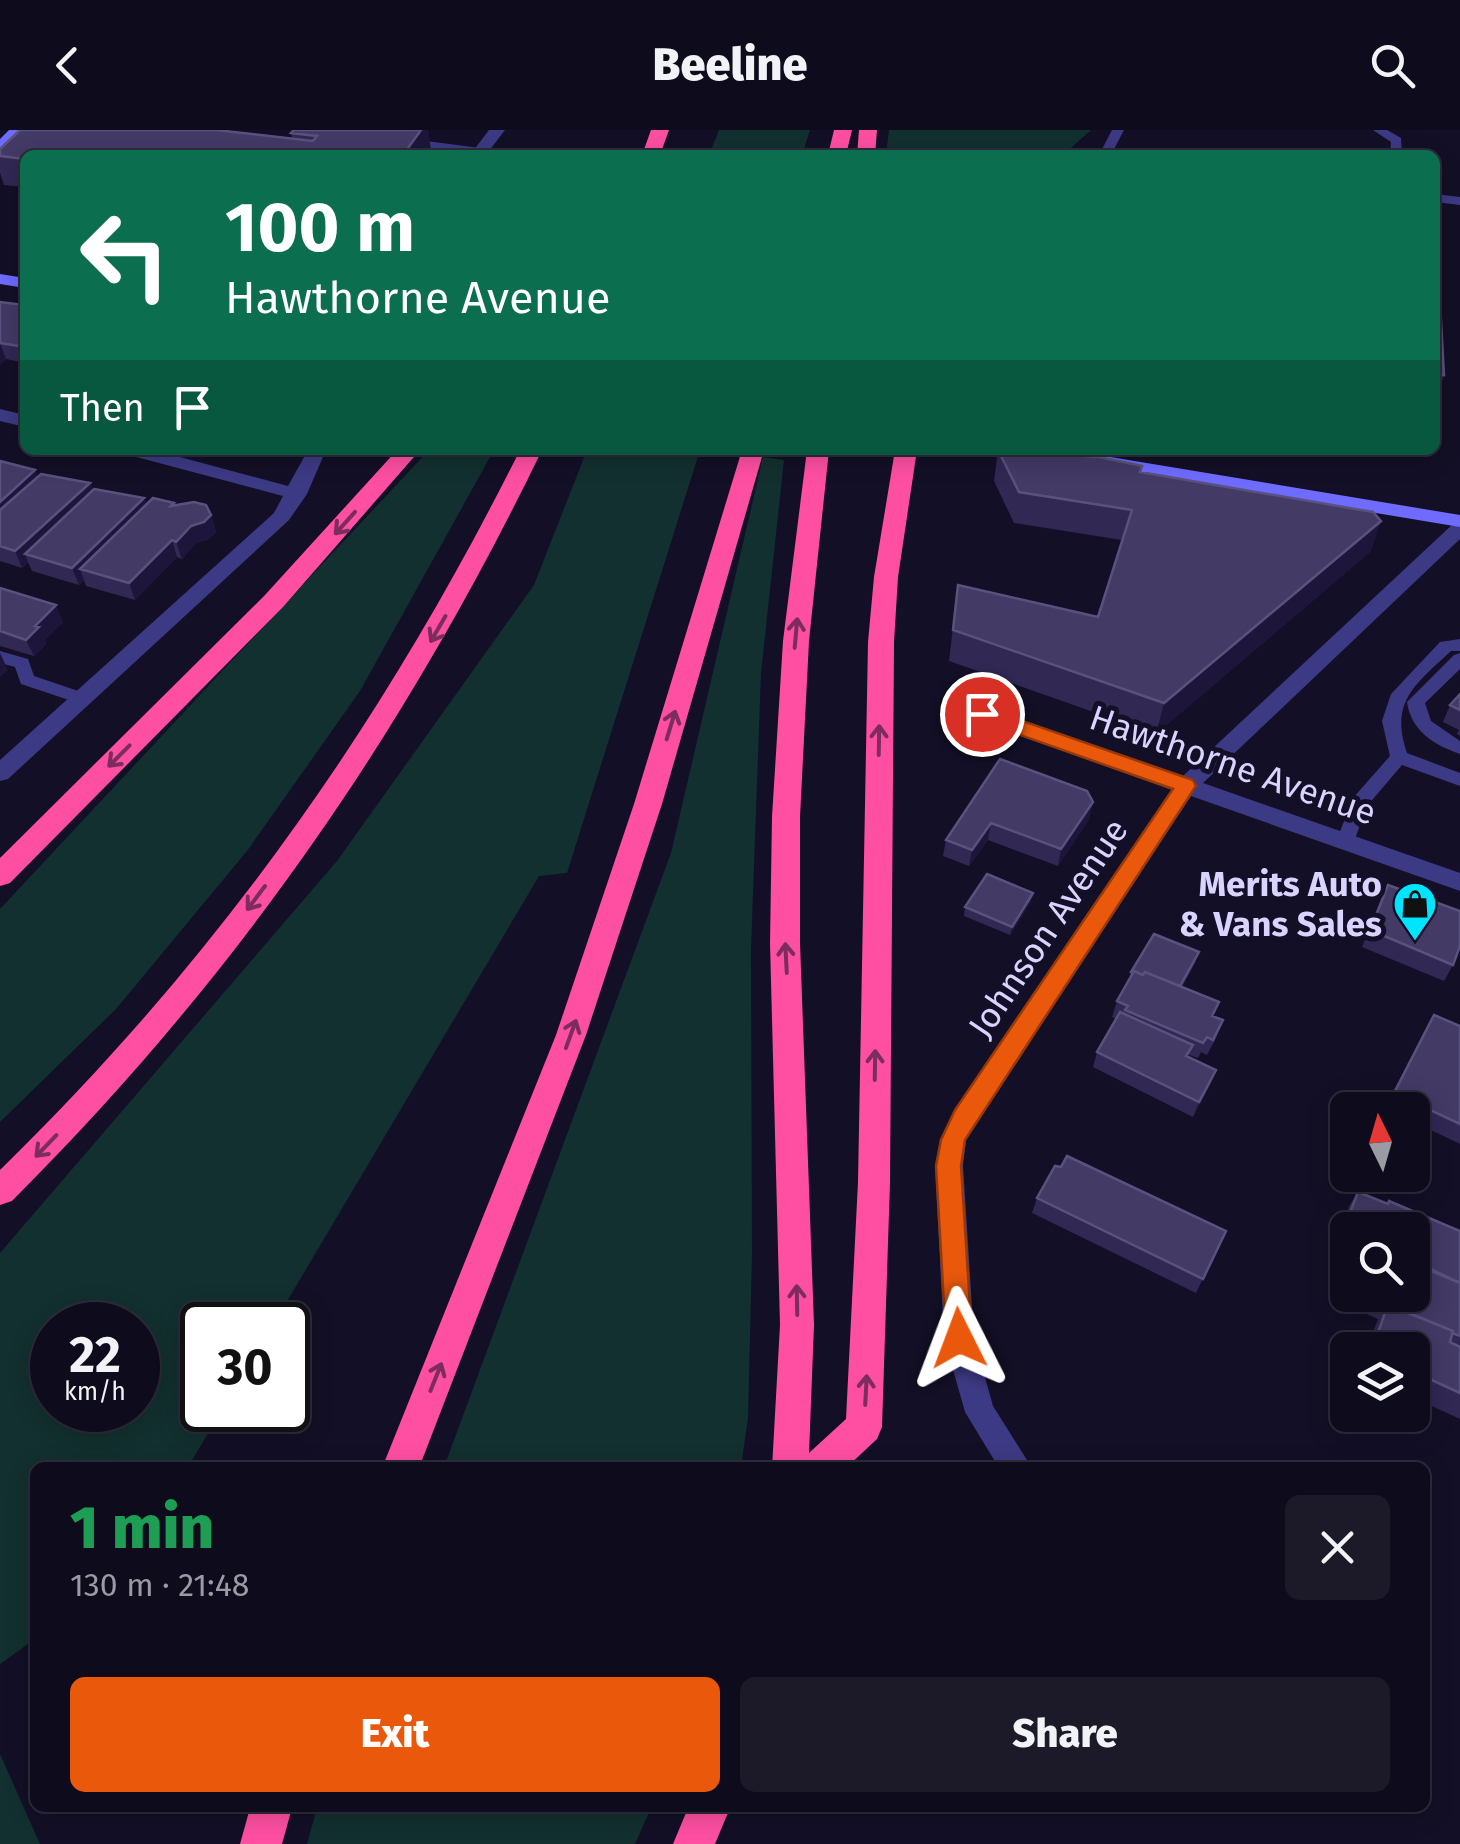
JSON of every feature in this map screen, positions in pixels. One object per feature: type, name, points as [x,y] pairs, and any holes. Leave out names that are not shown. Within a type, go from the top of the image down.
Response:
[{"type":"highway","points":[[0,875],[274,601],[405,455]]},
{"type":"highway","points":[[0,1190],[79,1111],[180,996],[340,783],[442,623],[528,455]]},
{"type":"highway","points":[[402,1462],[571,1034],[648,804],[752,455]]},
{"type":"highway","points":[[826,1462],[864,1427],[874,1182],[881,642],[888,562],[905,455]]},
{"type":"highway","points":[[790,1462],[797,1325],[785,943],[786,817],[796,641],[816,457]]},
{"type":"highway","points":[[260,1844],[270,1812]]},
{"type":"highway","points":[[694,1844],[707,1812]]},
{"type":"street","points":[[0,148],[18,130]]},
{"type":"street","points":[[481,150],[497,130]]},
{"type":"street","points":[[151,455],[297,494]]},
{"type":"street","points":[[0,773],[282,516],[315,455]]},
{"type":"street","points":[[1063,455],[1460,524]]},
{"type":"street","name":"Johnson Avenue","points":[[1013,1462],[980,1412],[959,1338],[949,1166],[953,1140],[1186,786],[1460,524]]},
{"type":"street","name":"Hawthorne Avenue","points":[[982,714],[1460,882]]},
{"type":"lane","points":[[1379,130],[1397,141],[1396,150]]},
{"type":"lane","points":[[385,140],[457,150]]},
{"type":"lane","points":[[1460,645],[1446,646],[1392,700],[1390,738],[1399,757],[1460,780]]},
{"type":"lane","points":[[0,657],[22,663],[27,680],[84,699]]},
{"type":"lane","points":[[1460,659],[1416,702],[1417,716],[1426,730],[1460,748]]},
{"type":"lane","points":[[1345,842],[1358,802],[1399,757]]},
{"type":"green space","points":[[719,130],[810,130],[804,150],[711,150]]},
{"type":"green space","points":[[889,130],[1091,130],[1069,150],[887,150]]},
{"type":"green space","points":[[424,455],[491,455],[360,691],[247,851],[116,1009],[0,1122],[0,909]]},
{"type":"green space","points":[[585,455],[698,455],[567,873],[539,876],[287,1302],[180,1302],[180,1432],[209,1432],[191,1462],[30,1462],[30,1643],[0,1664],[0,1253],[337,861],[534,585]]},
{"type":"green space","points":[[763,457],[784,460],[761,673],[751,949],[748,1418],[742,1462],[446,1462],[671,853]]},
{"type":"green space","points":[[0,1754],[40,1844],[0,1844]]},
{"type":"green space","points":[[316,1812],[649,1812],[635,1844],[307,1844]]},
{"type":"building","points":[[20,130],[216,130],[313,141],[317,136],[291,133],[421,130],[407,150],[20,150],[20,158],[0,156],[0,149]]},
{"type":"building","points":[[0,302],[20,304],[20,346],[0,343]]},
{"type":"building","points":[[1440,303],[1444,375],[1440,375]]},
{"type":"building","points":[[1000,455],[1099,457],[1142,466],[1140,472],[1373,512],[1381,521],[1164,703],[953,630],[958,585],[1098,617],[1132,510],[1019,492]]},
{"type":"building","points":[[0,461],[35,470],[0,502]]},
{"type":"building","points":[[41,474],[90,483],[15,551],[0,546],[0,510]]},
{"type":"building","points":[[94,489],[144,498],[72,568],[25,554]]},
{"type":"building","points":[[153,498],[174,503],[171,506],[194,502],[206,505],[211,515],[191,526],[176,542],[172,540],[129,583],[80,569]]},
{"type":"building","points":[[0,588],[56,605],[26,640],[0,631]]},
{"type":"building","points":[[1460,694],[1460,710],[1450,705]]},
{"type":"building","points":[[1000,759],[1087,791],[1093,802],[1061,849],[991,823],[972,850],[946,840]]},
{"type":"building","points":[[987,874],[1033,893],[1012,927],[965,907]]},
{"type":"building","points":[[1388,885],[1460,911],[1460,946],[1453,965],[1370,930]]},
{"type":"building","points":[[1154,934],[1199,952],[1180,986],[1145,972],[1131,972]]},
{"type":"building","points":[[1134,971],[1219,1002],[1212,1016],[1223,1020],[1213,1040],[1207,1037],[1203,1043],[1125,1010],[1128,1006],[1117,1001]]},
{"type":"building","points":[[1120,1012],[1193,1045],[1186,1056],[1216,1070],[1199,1102],[1097,1052]]},
{"type":"building","points":[[1434,1015],[1460,1026],[1460,1124],[1430,1110],[1430,1092],[1395,1092]]},
{"type":"building","points":[[1067,1156],[1226,1231],[1203,1279],[1037,1198],[1055,1166],[1061,1167]]},
{"type":"building","points":[[1358,1192],[1415,1212],[1350,1212]]},
{"type":"building","points":[[1430,1218],[1460,1231],[1460,1283],[1430,1269]]},
{"type":"building","points":[[1430,1270],[1460,1283],[1460,1336],[1406,1312],[1430,1312]]},
{"type":"building","points":[[1385,1312],[1407,1312],[1453,1331],[1450,1342],[1460,1347],[1460,1393],[1430,1379],[1430,1332],[1378,1332]]},
{"type":"place","name":"Merits Auto & Vans Sales","points":[[1415,942]]},
{"type":"route","points":[[959,1338],[949,1166],[953,1140],[1186,786],[982,714]]}]
